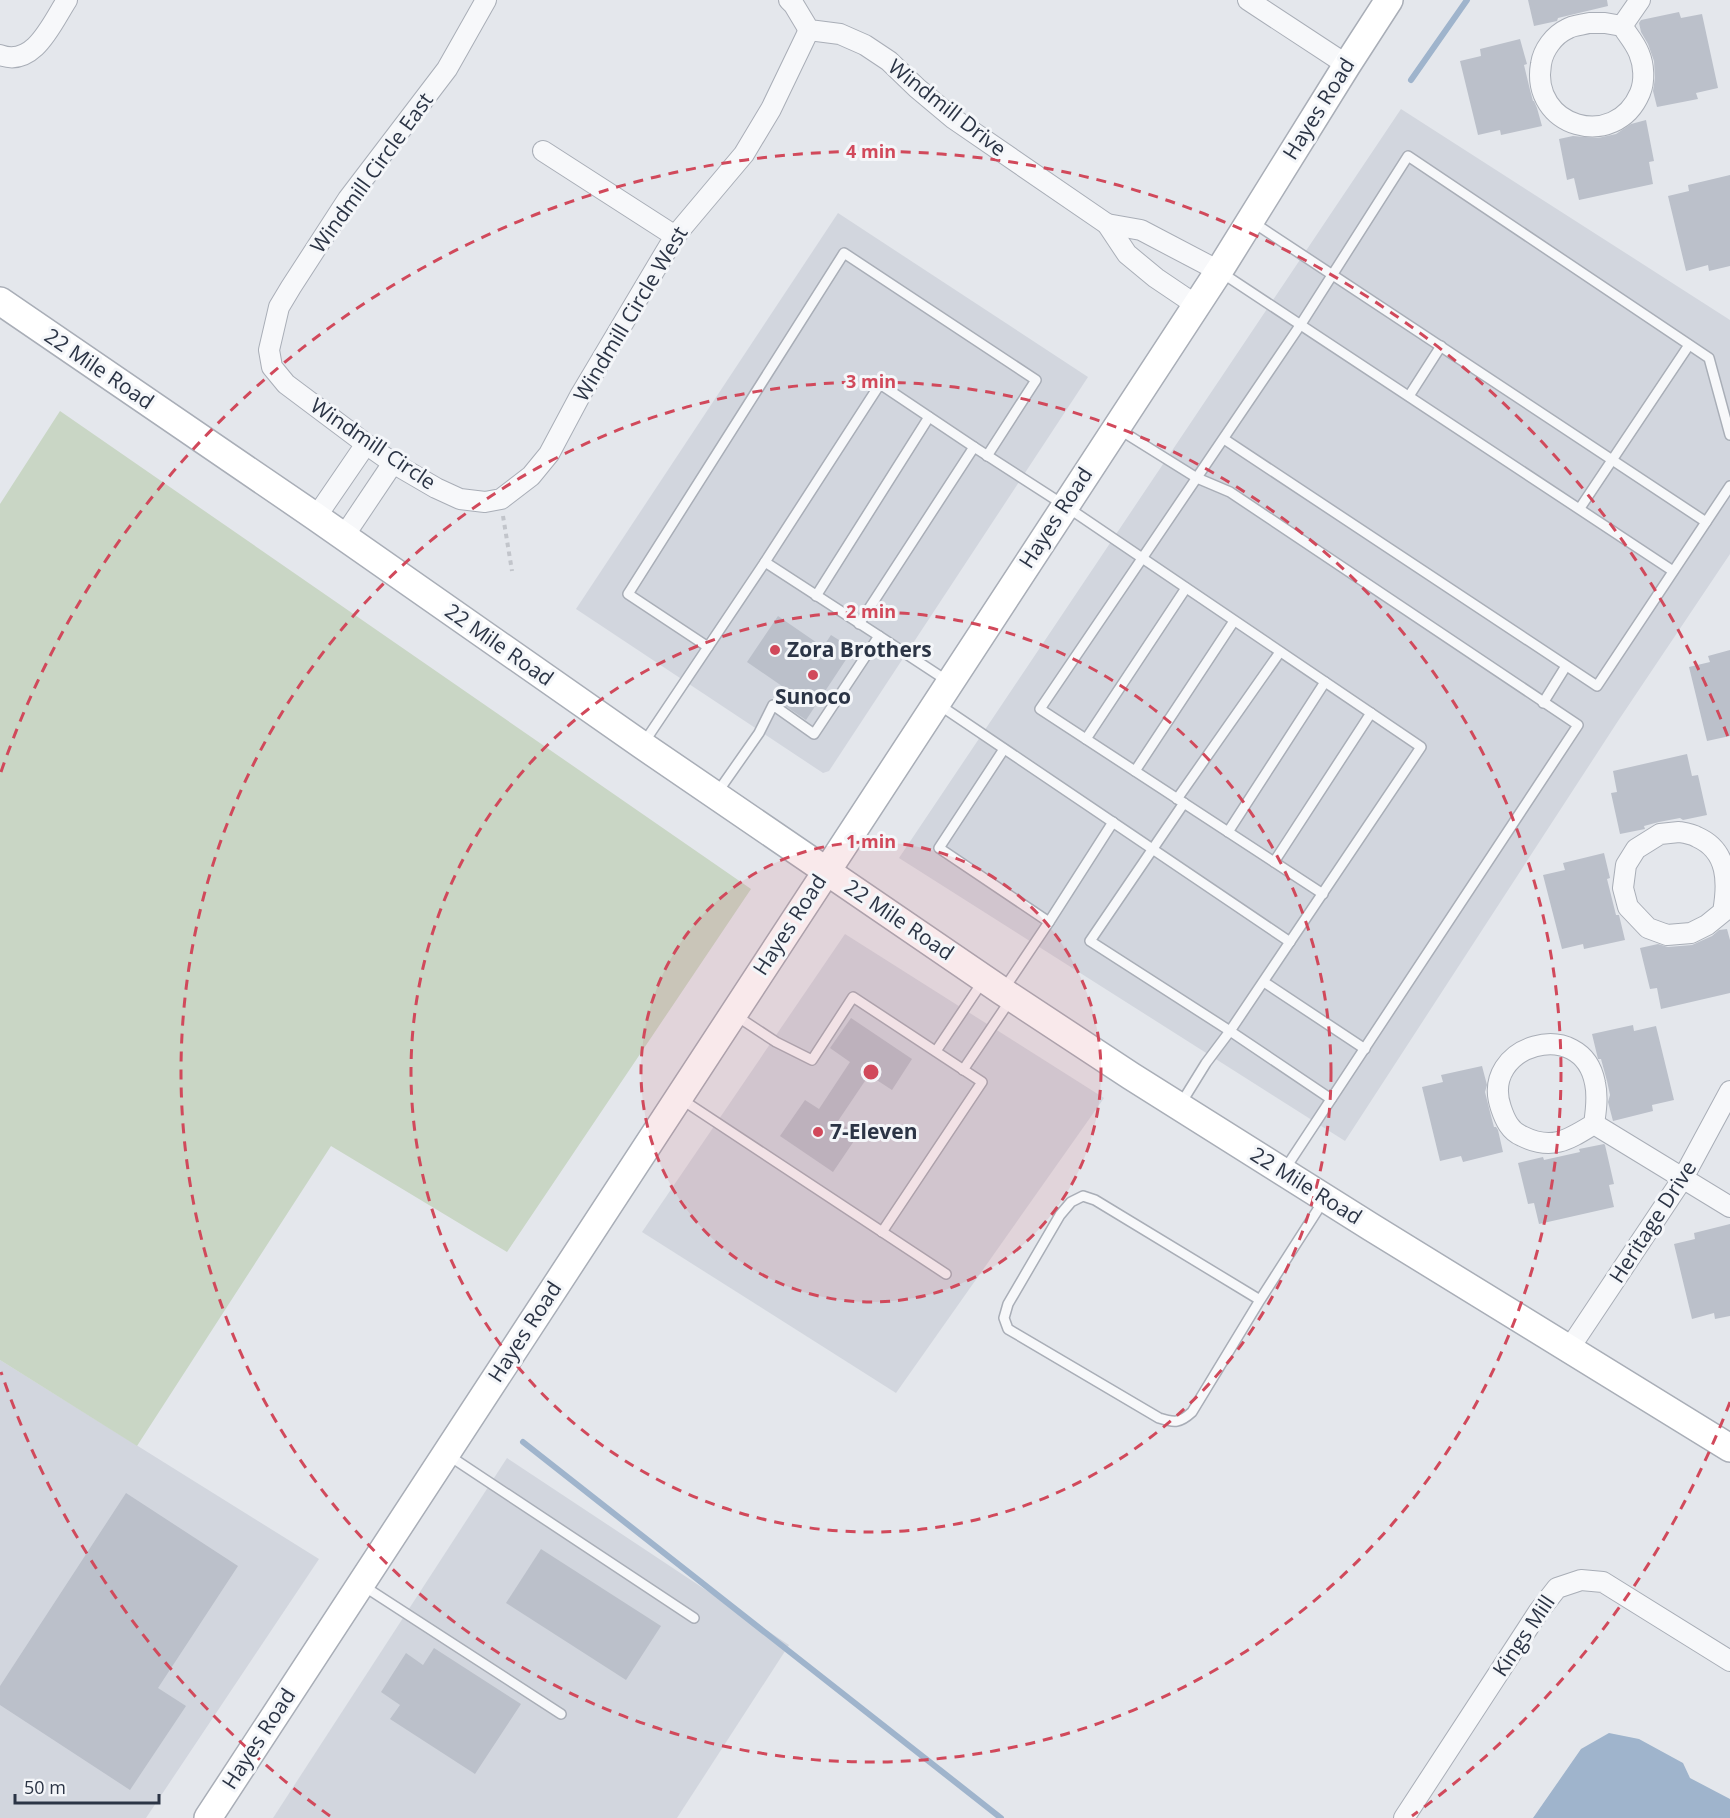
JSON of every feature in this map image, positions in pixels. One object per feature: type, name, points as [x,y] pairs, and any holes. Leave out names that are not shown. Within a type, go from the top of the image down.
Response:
[{"type":"main road","name":"Hayes Road","points":[[208,1818],[1219,271],[1389,0]]},
{"type":"main road","name":"22 Mile Road","points":[[0,301],[344,536],[642,745],[1000,989],[1179,1107],[1730,1448]]},
{"type":"street","points":[[8,57],[28,53],[37,45],[67,0]]},
{"type":"street","name":"Windmill Circle East","points":[[269,350],[279,307],[291,286],[348,199],[447,69],[486,0]]},
{"type":"street","points":[[789,0],[809,30]]},
{"type":"street","points":[[1248,0],[1347,64]]},
{"type":"street","points":[[1622,26],[1640,0]]},
{"type":"street","points":[[1589,23],[1622,26],[1639,54],[1643,68],[1642,87],[1635,104],[1626,114],[1610,124],[1596,127],[1578,125],[1563,118],[1553,110],[1544,96],[1539,77],[1541,61],[1548,46],[1567,28],[1589,23]]},
{"type":"street","name":"Windmill Drive","points":[[809,30],[840,34],[865,45],[889,61],[954,119],[1107,224],[1127,254],[1156,278],[1196,305]]},
{"type":"street","name":"Windmill Circle West","points":[[501,499],[531,476],[549,453],[581,394],[675,236],[744,154],[771,109],[809,30]]},
{"type":"street","points":[[543,152],[675,236]]},
{"type":"street","name":"Windmill Drive","points":[[1107,224],[1141,230],[1219,271]]},
{"type":"street","name":"Windmill Circle","points":[[269,350],[272,367],[286,384],[393,463],[460,499],[485,502],[501,499]]},
{"type":"street","points":[[316,517],[366,444]]},
{"type":"street","points":[[344,536],[393,463]]},
{"type":"street","points":[[1679,832],[1698,837],[1715,850],[1724,867],[1727,914],[1691,933],[1667,935],[1648,928],[1628,907],[1623,888],[1626,865],[1636,849],[1659,834],[1679,832]]},
{"type":"street","points":[[1556,1044],[1570,1049],[1586,1060],[1595,1082],[1594,1124],[1577,1135],[1554,1144],[1536,1143],[1517,1134],[1505,1121],[1497,1098],[1501,1073],[1515,1055],[1536,1045],[1556,1044]]},
{"type":"street","name":"Heritage Drive","points":[[1569,1349],[1683,1178],[1730,1091]]},
{"type":"street","points":[[1594,1124],[1730,1207]]},
{"type":"street","name":"Kings Mill","points":[[1404,1818],[1539,1611],[1557,1588],[1581,1580],[1603,1582],[1730,1661]]},
{"type":"lane","points":[[1323,894],[1040,709],[1301,324],[1408,156],[1709,358],[1730,435]]},
{"type":"lane","points":[[1249,220],[1706,522]]},
{"type":"lane","points":[[708,646],[628,594],[844,253],[1036,380],[987,456]]},
{"type":"lane","points":[[1219,271],[1673,571]]},
{"type":"lane","points":[[1580,508],[1689,345]]},
{"type":"lane","points":[[1409,396],[1441,346]]},
{"type":"lane","points":[[642,745],[765,562],[880,384],[1065,505],[1421,747],[1230,1031],[1206,1063],[1179,1107]]},
{"type":"lane","points":[[816,596],[929,417]]},
{"type":"lane","points":[[1115,427],[1197,478],[1230,492],[1578,725],[1283,1172]]},
{"type":"lane","points":[[1224,439],[1597,686],[1730,486]]},
{"type":"lane","points":[[859,624],[974,447]]},
{"type":"lane","points":[[765,562],[879,636],[1004,749],[1290,942]]},
{"type":"lane","points":[[1086,739],[1186,588]]},
{"type":"lane","points":[[1135,771],[1234,621]]},
{"type":"lane","points":[[716,795],[759,733],[773,705],[814,734],[879,636]]},
{"type":"lane","points":[[1280,652],[1090,941],[1331,1099]]},
{"type":"lane","points":[[1543,703],[1566,666]]},
{"type":"lane","points":[[1228,832],[1325,682]]},
{"type":"lane","points":[[1274,862],[1371,713]]},
{"type":"lane","points":[[1004,749],[939,848],[1048,922]]},
{"type":"lane","points":[[936,1051],[1000,989],[1048,922],[1113,822]]},
{"type":"lane","points":[[1263,982],[1365,1049]]},
{"type":"lane","points":[[963,1070],[1000,989]]},
{"type":"lane","points":[[733,1013],[776,1042],[812,1060],[853,997],[982,1082],[882,1232]]},
{"type":"lane","points":[[679,1098],[946,1274]]},
{"type":"lane","points":[[1260,1300],[1095,1200],[1083,1196],[1071,1202],[1060,1215],[1008,1304],[1004,1318],[1008,1329],[1159,1418],[1171,1422],[1184,1420],[1192,1412],[1325,1198]]},
{"type":"lane","points":[[446,1454],[694,1618]]},
{"type":"lane","points":[[360,1584],[561,1714]]},
{"type":"path","points":[[501,499],[512,571]]},
{"type":"shaded area","points":[[1401,109],[1730,320],[1730,554],[1618,721],[1345,1141],[899,858]]},
{"type":"shaded area","points":[[838,213],[1088,377],[829,771],[823,773],[576,609]]},
{"type":"shaded area","points":[[845,934],[1104,1098],[896,1393],[642,1232]]},
{"type":"shaded area","points":[[0,1360],[319,1559],[146,1818],[0,1818]]},
{"type":"shaded area","points":[[507,1458],[789,1645],[677,1818],[273,1818]]},
{"type":"green space","points":[[60,411],[751,889],[507,1252],[331,1146],[137,1446],[0,1360],[0,504]]},
{"type":"water","points":[[1609,1733],[1639,1739],[1683,1763],[1690,1778],[1730,1799],[1730,1818],[1533,1818],[1581,1749]]},
{"type":"building","points":[[1528,0],[1607,0],[1608,6],[1534,26]]},
{"type":"building","points":[[1679,12],[1681,18],[1702,14],[1718,88],[1696,93],[1698,99],[1657,107],[1653,91],[1654,61],[1639,23],[1641,20]]},
{"type":"building","points":[[1520,39],[1527,64],[1524,65],[1530,90],[1542,126],[1501,135],[1500,130],[1478,135],[1460,61],[1481,56],[1480,49]]},
{"type":"building","points":[[1646,120],[1654,161],[1649,162],[1653,184],[1579,200],[1574,178],[1567,180],[1559,139],[1573,136],[1598,138],[1616,134],[1631,124]]},
{"type":"building","points":[[1730,175],[1730,266],[1709,271],[1708,265],[1686,271],[1668,196],[1689,191],[1688,185]]},
{"type":"building","points":[[778,616],[823,647],[831,635],[853,649],[806,720],[784,705],[792,693],[747,662]]},
{"type":"building","points":[[1730,650],[1730,736],[1707,741],[1689,667],[1710,662],[1708,656]]},
{"type":"building","points":[[1687,754],[1692,776],[1698,775],[1707,815],[1659,822],[1644,826],[1645,829],[1620,834],[1611,793],[1617,792],[1613,771]]},
{"type":"building","points":[[1604,853],[1610,878],[1607,879],[1625,940],[1584,949],[1583,944],[1562,949],[1543,875],[1565,870],[1563,863]]},
{"type":"building","points":[[1727,929],[1730,940],[1730,993],[1661,1009],[1657,988],[1650,989],[1640,948],[1658,944],[1668,947],[1692,945],[1712,936],[1719,930]]},
{"type":"building","points":[[851,1018],[912,1059],[892,1090],[869,1075],[838,1121],[858,1135],[833,1172],[780,1136],[805,1100],[819,1109],[850,1062],[830,1048]]},
{"type":"building","points":[[1633,1025],[1634,1031],[1656,1026],[1674,1100],[1652,1105],[1653,1111],[1613,1121],[1608,1102],[1610,1095],[1607,1081],[1601,1059],[1598,1059],[1592,1034]]},
{"type":"building","points":[[1482,1066],[1487,1085],[1485,1092],[1503,1152],[1463,1162],[1461,1156],[1440,1161],[1422,1087],[1443,1082],[1441,1075]]},
{"type":"building","points":[[1604,1144],[1614,1184],[1609,1185],[1614,1207],[1539,1224],[1534,1203],[1528,1204],[1518,1163],[1543,1157],[1544,1160]]},
{"type":"building","points":[[1730,1224],[1730,1316],[1715,1319],[1714,1313],[1692,1319],[1674,1244],[1695,1239],[1694,1233]]},
{"type":"building","points":[[126,1493],[238,1566],[158,1688],[186,1706],[130,1790],[0,1705],[0,1686]]},
{"type":"building","points":[[541,1549],[661,1626],[626,1680],[506,1603]]},
{"type":"building","points":[[434,1648],[521,1704],[475,1774],[390,1719],[400,1705],[381,1692],[406,1653],[423,1665]]},
{"type":"waterway","points":[[1411,80],[1467,0]]},
{"type":"waterway","points":[[523,1442],[1001,1818]]},
{"type":"place","name":"Zora Brothers","points":[[775,650]]},
{"type":"place","name":"Sunoco","points":[[813,675]]},
{"type":"place","name":"7-Eleven","points":[[818,1132]]}]
